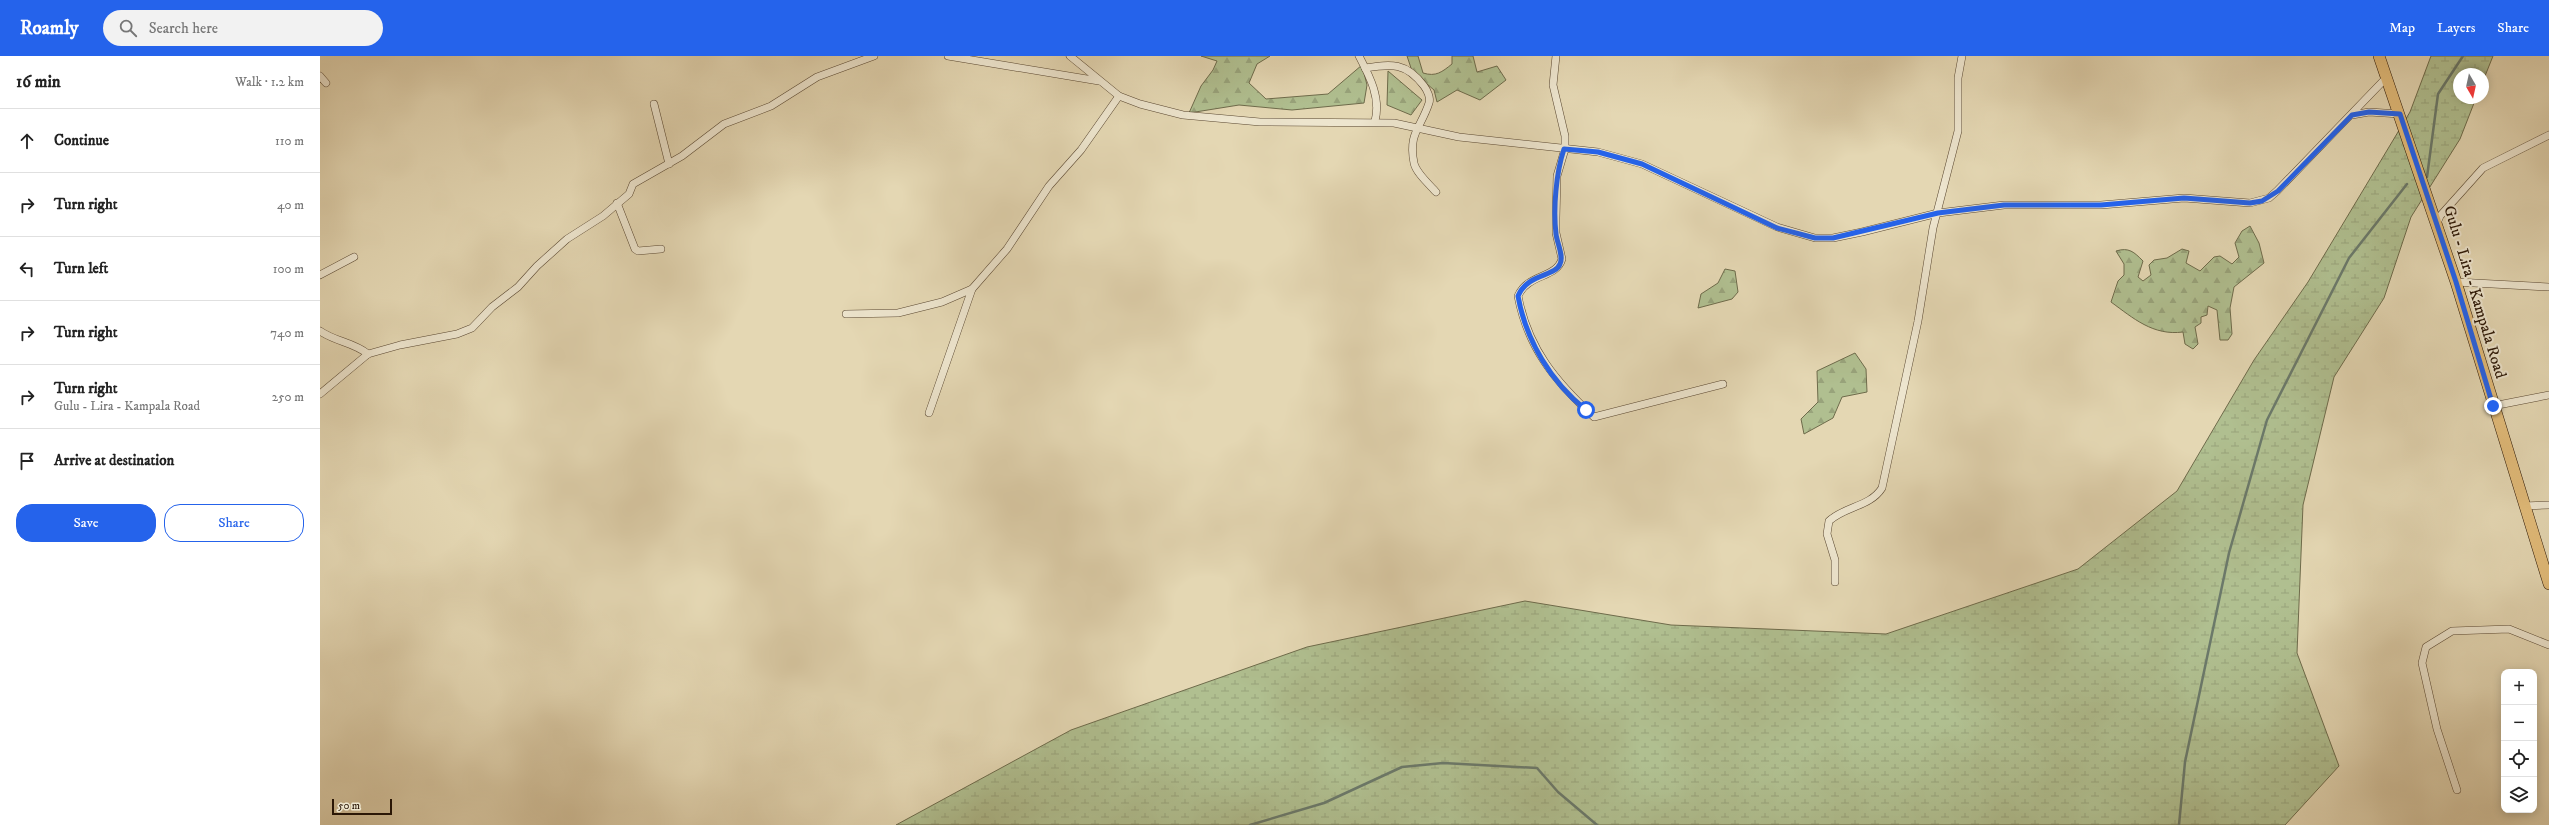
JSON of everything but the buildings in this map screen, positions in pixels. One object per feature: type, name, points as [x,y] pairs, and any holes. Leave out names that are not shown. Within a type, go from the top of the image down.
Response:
[{"type":"main road","name":"Gulu - Lira - Kampala Road","points":[[2379,56],[2456,282],[2549,584]]},
{"type":"street","points":[[320,394],[368,354],[400,344],[457,334],[472,328],[492,307],[518,287],[537,266],[567,239],[603,216],[616,203],[629,194],[633,184],[669,164],[724,124],[771,106],[817,77],[874,56]]},
{"type":"street","points":[[948,56],[1101,82]]},
{"type":"street","points":[[1070,56],[1119,96],[1140,104],[1183,116],[1260,122],[1375,121],[1418,127],[1459,137],[1598,152],[1642,164],[1680,181],[1704,195],[1749,216],[1788,232],[1815,238],[1833,238],[1938,213],[2004,205],[2101,205],[2184,198],[2250,203],[2262,201],[2278,191],[2387,77]]},
{"type":"street","points":[[1359,56],[1365,68],[1378,107],[1375,121]]},
{"type":"street","points":[[1556,56],[1553,85],[1565,136],[1564,149],[1557,176],[1556,233],[1562,259],[1560,266],[1551,273],[1543,274],[1530,281],[1521,290],[1518,296],[1539,356],[1567,393],[1594,418],[1723,384]]},
{"type":"street","points":[[1835,582],[1835,560],[1827,534],[1827,527],[1834,517],[1872,500],[1882,488],[1918,321],[1929,246],[1958,131],[1958,78],[1962,56]]},
{"type":"street","points":[[1365,68],[1389,64],[1406,68],[1418,78],[1427,90],[1430,101],[1412,140],[1414,166],[1436,192]]},
{"type":"street","points":[[320,76],[326,84]]},
{"type":"street","points":[[929,412],[972,289],[1007,249],[1049,186],[1081,150],[1119,96]]},
{"type":"street","points":[[654,104],[669,164]]},
{"type":"street","points":[[2352,115],[2369,112],[2400,114]]},
{"type":"street","points":[[2437,223],[2440,216],[2469,181],[2483,168],[2549,135]]},
{"type":"street","points":[[616,203],[635,249],[638,251],[661,249]]},
{"type":"street","points":[[320,275],[354,257]]},
{"type":"street","points":[[2456,282],[2549,287]]},
{"type":"street","points":[[846,314],[898,313],[942,302],[972,289]]},
{"type":"street","points":[[320,331],[333,340],[358,345],[368,354]]},
{"type":"street","points":[[2493,406],[2549,395]]},
{"type":"street","points":[[2524,506],[2549,505]]},
{"type":"street","points":[[2457,790],[2436,729],[2422,663],[2426,646],[2452,631],[2509,629],[2549,645]]},
{"type":"green space","points":[[1201,56],[1270,56],[1257,64],[1249,83],[1266,99],[1328,94],[1362,65],[1367,85],[1364,103],[1292,110],[1239,105],[1189,113],[1201,86],[1213,70],[1217,61]]},
{"type":"green space","points":[[1407,56],[1418,56],[1423,73],[1435,74],[1452,64],[1452,56],[1473,56],[1477,72],[1497,66],[1506,80],[1480,100],[1457,90],[1437,102],[1434,90],[1412,71]]},
{"type":"green space","points":[[2431,56],[2493,56],[2488,68],[2453,68],[2453,104],[2474,104],[2460,139],[2411,217],[2384,298],[2334,377],[2303,505],[2297,653],[2339,766],[2285,825],[896,825],[1071,730],[1307,647],[1525,601],[1671,625],[1886,634],[2078,569],[2177,491],[2254,360],[2308,282],[2410,112]]},
{"type":"green space","points":[[1388,71],[1422,100],[1411,115],[1387,105]]},
{"type":"green space","points":[[2250,226],[2259,243],[2264,263],[2234,287],[2230,308],[2232,334],[2228,340],[2220,340],[2217,310],[2208,306],[2207,315],[2201,317],[2201,323],[2195,327],[2198,344],[2193,349],[2185,344],[2183,332],[2172,333],[2153,328],[2136,320],[2111,302],[2118,281],[2124,275],[2124,264],[2116,251],[2131,251],[2143,261],[2138,277],[2143,281],[2151,275],[2149,265],[2154,260],[2167,258],[2182,249],[2189,251],[2186,263],[2200,271],[2214,257],[2220,256],[2232,264],[2239,257],[2235,243],[2242,231]]},
{"type":"green space","points":[[1725,269],[1735,271],[1738,292],[1732,299],[1698,308],[1701,294],[1718,283]]},
{"type":"green space","points":[[1855,353],[1866,369],[1867,392],[1842,397],[1833,418],[1804,434],[1801,419],[1818,402],[1817,371]]},
{"type":"waterway","points":[[2427,177],[2438,94],[2463,56]]},
{"type":"waterway","points":[[2179,825],[2185,762],[2229,553],[2267,420],[2349,258],[2407,184]]},
{"type":"waterway","points":[[1250,825],[1324,803],[1402,767],[1443,763],[1537,768],[1558,792],[1597,825]]},
{"type":"route","points":[[1586,410],[1567,393],[1539,356],[1533,344],[1518,296],[1526,284],[1534,278],[1543,274],[1551,273],[1560,266],[1562,259],[1556,233],[1558,188],[1557,176],[1564,149],[1598,152],[1642,164],[1692,186],[1704,195],[1777,228],[1815,238],[1833,238],[1938,213],[2004,205],[2101,205],[2184,198],[2206,198],[2250,203],[2262,201],[2270,198],[2278,191],[2352,115],[2369,112],[2400,114],[2456,282],[2493,406]]}]
